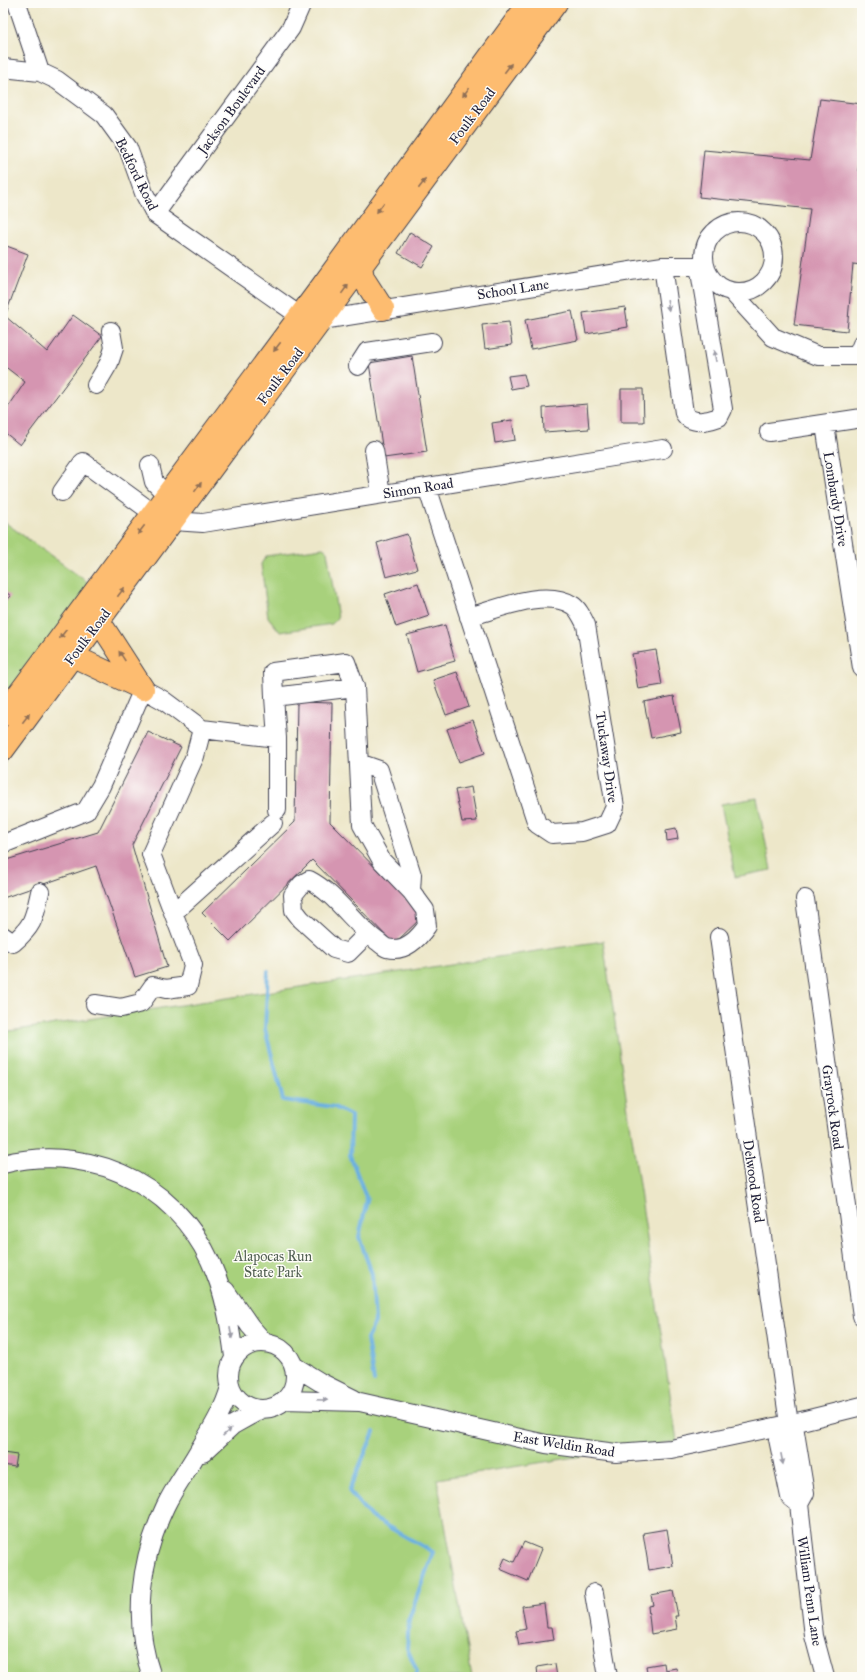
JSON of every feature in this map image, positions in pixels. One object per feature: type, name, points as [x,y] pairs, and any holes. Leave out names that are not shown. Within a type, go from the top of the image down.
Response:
[{"type":"main road","name":"Foulk Road","points":[[4,746],[99,621],[163,517],[167,495],[529,3]]},
{"type":"main road","name":"Foulk Road","points":[[3,716],[322,320],[556,3]]},
{"type":"main road","points":[[361,266],[364,278],[383,309]]},
{"type":"main road","points":[[99,621],[143,689]]},
{"type":"main road","points":[[73,656],[143,689]]},
{"type":"street","points":[[17,3],[40,72]]},
{"type":"street","name":"Jackson Boulevard","points":[[156,214],[291,28],[302,3]]},
{"type":"street","name":"Bedford Road","points":[[3,68],[40,72],[57,80],[104,115],[128,148],[144,192],[156,214],[300,316],[322,320]]},
{"type":"street","points":[[663,266],[682,401],[686,417],[695,421],[710,420],[719,417],[723,409],[702,266],[708,240],[716,231],[727,224],[744,222],[756,226],[766,234],[772,244],[774,266],[769,277],[761,285],[748,292],[732,292],[720,287],[702,266]]},
{"type":"street","name":"School Lane","points":[[322,320],[383,309],[663,266],[702,266]]},
{"type":"street","points":[[732,292],[774,337],[818,356],[857,356],[862,344]]},
{"type":"street","points":[[96,385],[114,348],[111,332]]},
{"type":"street","points":[[358,366],[367,352],[432,342]]},
{"type":"street","points":[[769,432],[825,425],[862,418]]},
{"type":"street","name":"Lombardy Drive","points":[[825,425],[862,668]]},
{"type":"street","name":"Simon Road","points":[[163,517],[204,523],[663,449]]},
{"type":"street","points":[[374,450],[381,494]]},
{"type":"street","points":[[62,492],[83,462],[163,517]]},
{"type":"street","points":[[150,465],[154,482],[167,495]]},
{"type":"street","name":"Tuckaway Drive","points":[[427,487],[469,617],[536,824],[552,834],[582,832],[607,824],[615,808],[586,625],[574,605],[556,598],[534,599],[469,617]]},
{"type":"street","points":[[174,912],[275,817],[277,738],[273,672],[346,662],[355,687],[362,825],[382,861],[411,891],[425,910],[427,926],[418,940],[404,947],[387,948],[367,934]]},
{"type":"street","points":[[274,697],[355,687]]},
{"type":"street","points":[[3,844],[86,811],[101,786],[143,689],[163,700],[202,729],[277,738]]},
{"type":"street","points":[[95,1004],[121,1008],[141,1003],[153,986],[166,989],[188,986],[193,964],[151,854],[195,756],[202,729]]},
{"type":"street","points":[[358,763],[379,770],[412,874],[411,891]]},
{"type":"street","points":[[3,936],[13,943],[27,931],[34,918],[40,892]]},
{"type":"street","name":"Grayrock Road","points":[[805,900],[862,1316]]},
{"type":"street","name":"Delwood Road","points":[[719,937],[789,1424]]},
{"type":"street","points":[[3,1164],[43,1157],[70,1158],[112,1170],[146,1186],[186,1222],[204,1249],[219,1283],[226,1308],[234,1357]]},
{"type":"street","points":[[219,1283],[250,1326],[265,1343],[282,1350],[289,1356],[294,1366],[294,1386],[284,1400],[273,1407],[262,1409],[251,1408],[242,1403],[230,1387]]},
{"type":"street","points":[[152,1677],[145,1656],[142,1636],[142,1592],[146,1565],[163,1511],[227,1400],[230,1387],[228,1373],[234,1357],[245,1347],[265,1343]]},
{"type":"street","name":"East Weldin Road","points":[[294,1366],[320,1382],[360,1402]]},
{"type":"street","name":"East Weldin Road","points":[[284,1400],[360,1402],[546,1444],[599,1452],[641,1452],[671,1449],[789,1424],[862,1406]]},
{"type":"street","points":[[188,1468],[233,1425],[262,1409]]},
{"type":"street","name":"William Penn Lane","points":[[789,1424],[795,1432],[805,1493],[799,1504],[814,1636],[825,1677]]},
{"type":"street","points":[[594,1593],[608,1677]]},
{"type":"green space","points":[[3,521],[97,589],[3,715]]},
{"type":"green space","points":[[323,548],[327,551],[338,618],[332,624],[280,632],[268,617],[261,564],[266,556]]},
{"type":"green space","points":[[757,798],[771,870],[735,877],[721,804]]},
{"type":"green space","name":"Alapocas Run State Park","points":[[603,941],[677,1441],[437,1479],[472,1677],[3,1677],[3,1032]]},
{"type":"building","points":[[820,99],[862,104],[862,128],[858,170],[862,171],[862,265],[853,264],[847,331],[794,325],[810,209],[699,197],[704,150],[810,160]]},
{"type":"building","points":[[410,232],[434,247],[422,267],[398,253]]},
{"type":"building","points":[[4,245],[28,254],[5,316],[47,352],[73,315],[102,336],[20,445],[3,431],[3,415],[25,382],[3,365]]},
{"type":"building","points":[[625,307],[628,327],[586,334],[583,313]]},
{"type":"building","points":[[572,311],[578,340],[531,349],[525,320]]},
{"type":"building","points":[[509,322],[512,345],[485,349],[482,325]]},
{"type":"building","points":[[412,356],[427,452],[384,458],[369,363]]},
{"type":"building","points":[[524,374],[527,386],[511,389],[508,376]]},
{"type":"building","points":[[621,389],[643,389],[644,422],[621,422]]},
{"type":"building","points":[[587,404],[589,429],[544,432],[543,408]]},
{"type":"building","points":[[512,420],[515,440],[495,443],[492,423]]},
{"type":"building","points":[[407,534],[417,569],[386,577],[377,543]]},
{"type":"building","points":[[418,583],[429,616],[396,627],[385,594]]},
{"type":"building","points":[[3,590],[11,596],[3,605]]},
{"type":"building","points":[[445,625],[455,661],[417,672],[407,635]]},
{"type":"building","points":[[656,650],[662,685],[638,689],[632,654]]},
{"type":"building","points":[[457,672],[469,707],[446,715],[433,680]]},
{"type":"building","points":[[674,696],[681,732],[651,738],[644,702]]},
{"type":"building","points":[[297,702],[332,703],[330,822],[423,916],[394,944],[312,860],[230,941],[202,913],[295,822]]},
{"type":"building","points":[[473,720],[485,753],[459,762],[447,729]]},
{"type":"building","points":[[148,732],[181,747],[132,845],[167,967],[135,977],[96,866],[3,898],[3,861],[98,832]]},
{"type":"building","points":[[471,787],[477,821],[462,822],[455,790]]},
{"type":"building","points":[[676,828],[678,839],[667,841],[666,830]]},
{"type":"building","points":[[3,1453],[17,1455],[15,1467],[3,1465]]},
{"type":"building","points":[[3,1494],[5,1494],[5,1523],[3,1524]]},
{"type":"building","points":[[667,1529],[673,1566],[649,1570],[643,1533]]},
{"type":"building","points":[[524,1542],[541,1549],[528,1581],[500,1569],[505,1558],[514,1562]]},
{"type":"building","points":[[673,1591],[678,1616],[675,1616],[677,1629],[651,1634],[648,1606],[653,1605],[651,1595]]},
{"type":"building","points":[[544,1603],[547,1627],[552,1627],[554,1640],[519,1645],[516,1631],[526,1629],[522,1606]]},
{"type":"building","points":[[664,1663],[665,1670],[676,1668],[678,1677],[648,1677],[646,1666]]},
{"type":"building","points":[[555,1664],[557,1677],[538,1677],[537,1667]]},
{"type":"waterway","points":[[268,971],[265,1029],[283,1100],[334,1107],[351,1115],[350,1155],[367,1200],[359,1237],[372,1274],[375,1322],[367,1339],[374,1381]]},
{"type":"waterway","points":[[374,1432],[349,1491],[371,1517],[433,1552],[409,1619],[407,1648],[417,1671],[414,1677]]}]
